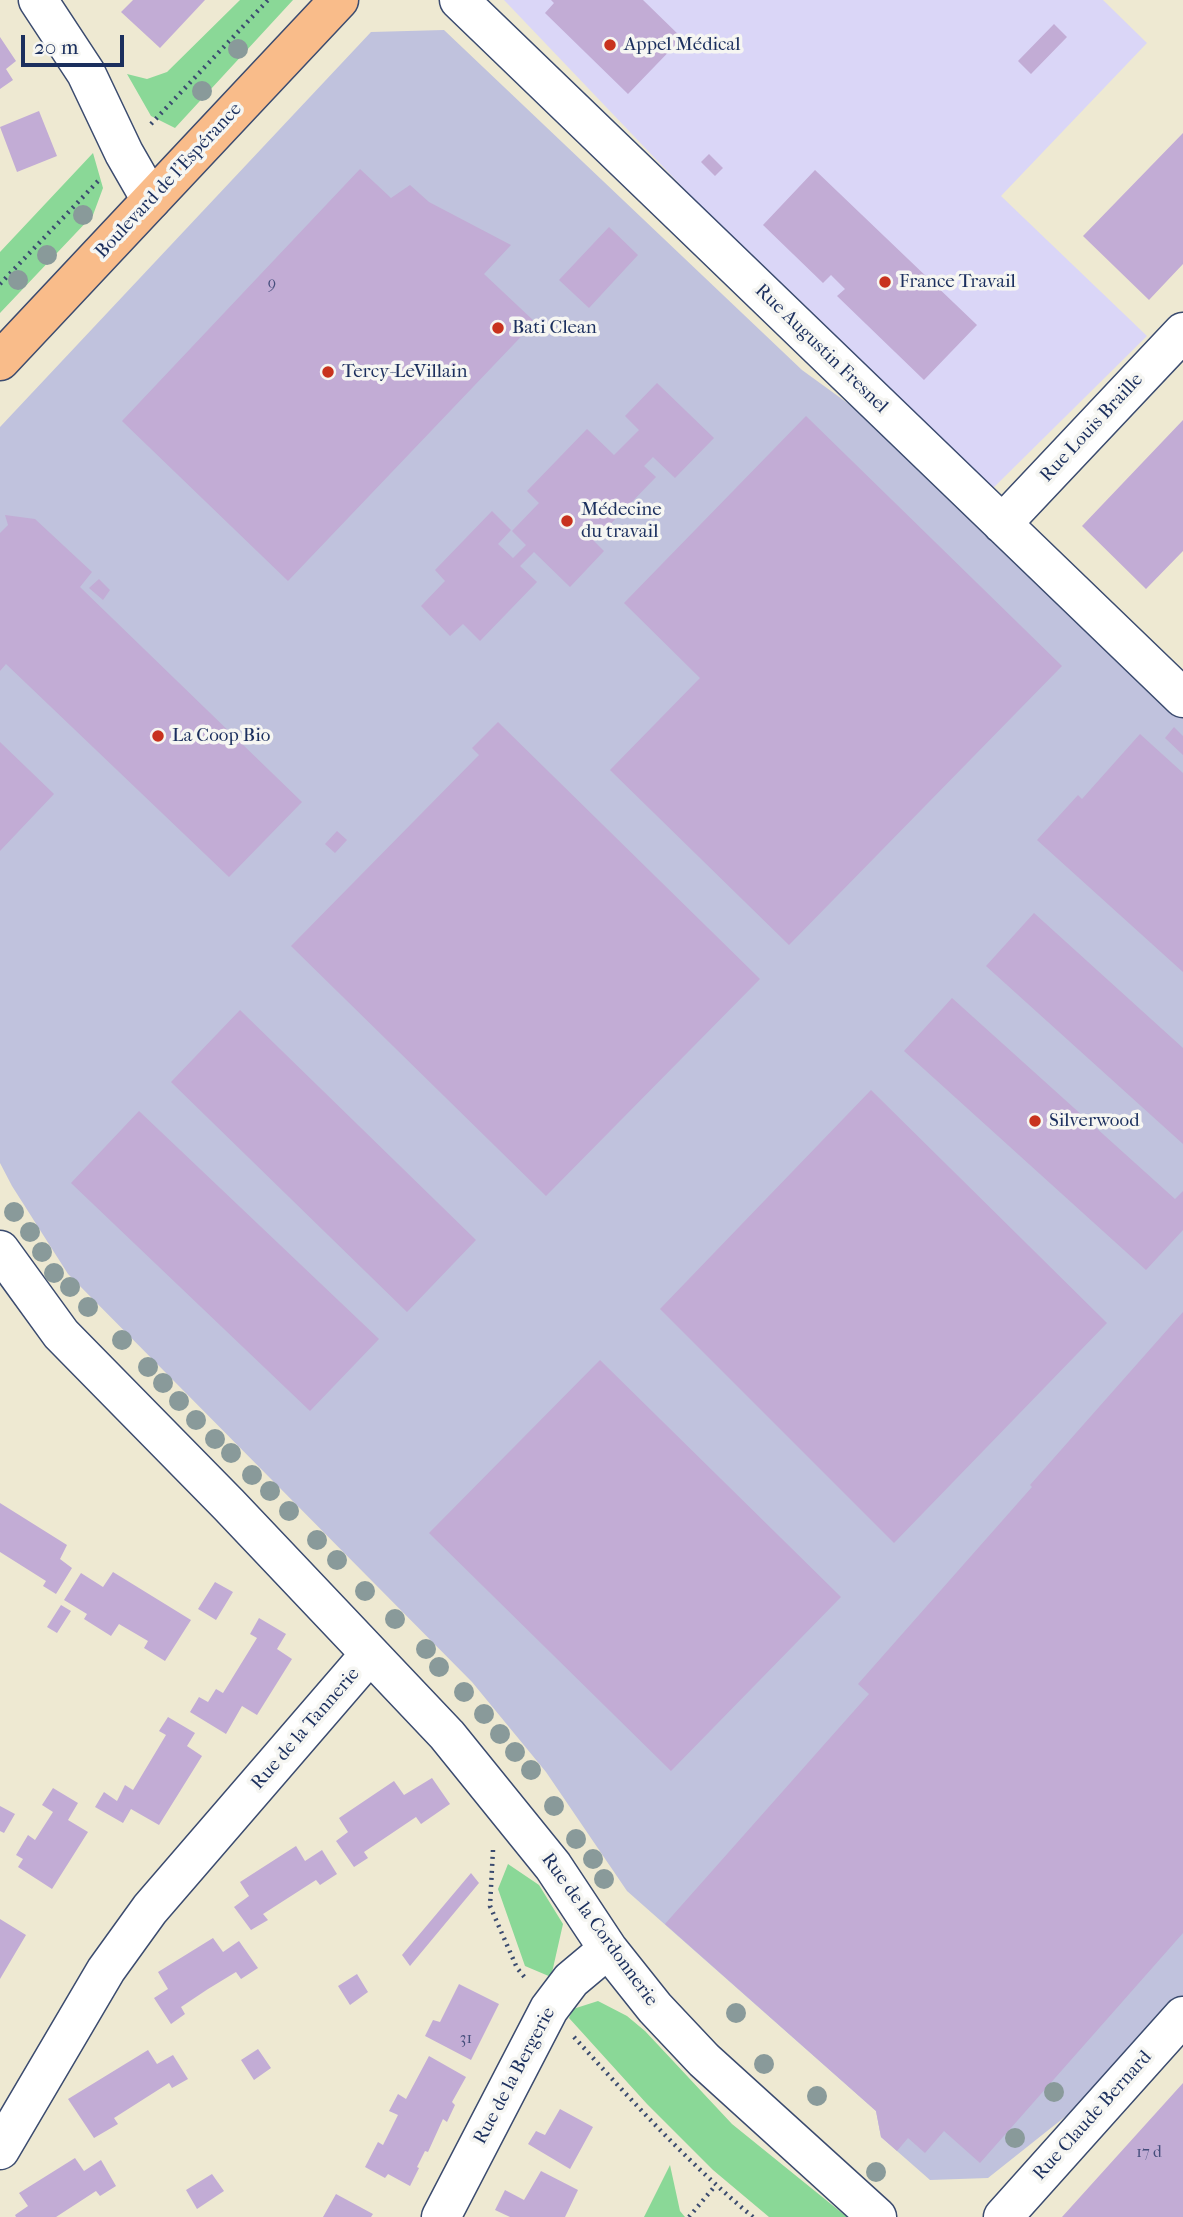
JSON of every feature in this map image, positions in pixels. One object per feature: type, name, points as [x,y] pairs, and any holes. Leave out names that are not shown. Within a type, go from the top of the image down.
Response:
[{"type":"main road","name":"Boulevard de l'Espérance","points":[[0,361],[339,0]]},
{"type":"street","points":[[38,0],[86,73],[124,153],[151,200]]},
{"type":"street","name":"Rue Augustin Fresnel","points":[[460,0],[1183,698]]},
{"type":"street","name":"Rue Louis Braille","points":[[1002,524],[1183,332]]},
{"type":"street","name":"Rue de la Tannerie","points":[[0,1250],[61,1335],[370,1654],[150,1909],[106,1970],[0,2151]]},
{"type":"street","name":"Rue de la Cordonnerie","points":[[370,1654],[447,1735],[496,1794],[553,1866],[608,1949],[655,2008],[704,2060],[877,2217]]},
{"type":"street","name":"Rue de la Bergerie","points":[[441,2217],[549,2009],[571,1980],[608,1949]]},
{"type":"street","name":"Rue Claude Bernard","points":[[1003,2217],[1183,2016]]},
{"type":"path","points":[[689,2217],[715,2186]]},
{"type":"shaded area","points":[[504,0],[1103,0],[1147,43],[1001,196],[1147,336],[981,500]]},
{"type":"shaded area","points":[[444,30],[802,370],[981,500],[1178,676],[1183,671],[1183,2023],[988,2178],[930,2180],[881,2137],[876,2111],[627,1891],[546,1772],[472,1682],[68,1274],[0,1163],[0,427],[371,32]]},
{"type":"green space","points":[[240,0],[293,0],[175,128],[151,116],[127,74],[147,79],[167,72]]},
{"type":"green space","points":[[93,153],[103,188],[93,215],[0,313],[0,252]]},
{"type":"green space","points":[[508,1864],[539,1885],[563,1924],[551,1977],[525,1966],[498,1889]]},
{"type":"green space","points":[[598,2001],[627,2016],[645,2031],[732,2124],[847,2217],[769,2217],[713,2170],[647,2104],[569,2018],[573,2009]]},
{"type":"green space","points":[[670,2165],[680,2211],[685,2217],[644,2217]]},
{"type":"building","points":[[133,0],[205,0],[160,48],[121,12]]},
{"type":"building","points":[[551,0],[643,0],[682,38],[628,94],[545,13],[554,3]]},
{"type":"building","points":[[1054,24],[1067,37],[1031,74],[1018,61]]},
{"type":"building","points":[[0,37],[16,61],[6,69],[13,80],[0,89]]},
{"type":"building","points":[[39,111],[57,156],[17,172],[0,127]]},
{"type":"building","points":[[1183,133],[1183,264],[1149,300],[1083,236]]},
{"type":"building","points":[[709,154],[723,168],[715,176],[701,162]]},
{"type":"building","name":"Tercy-LeVillain","points":[[360,169],[391,198],[410,185],[429,202],[511,245],[484,274],[535,322],[288,581],[122,421]]},
{"type":"building","name":"France Travail","points":[[815,170],[977,325],[924,380],[837,296],[845,289],[831,275],[823,283],[763,225]]},
{"type":"building","points":[[609,227],[638,255],[589,308],[559,280]]},
{"type":"building","name":"Médecine du travail","points":[[657,383],[714,438],[675,478],[653,457],[644,466],[656,477],[594,541],[604,551],[570,587],[534,552],[520,566],[537,582],[480,641],[463,624],[450,636],[421,606],[445,581],[435,570],[492,511],[511,530],[498,544],[513,558],[526,545],[512,531],[539,503],[527,491],[587,429],[614,455],[639,430],[625,416]]},
{"type":"building","points":[[806,416],[1062,666],[789,945],[610,770],[700,678],[624,603]]},
{"type":"building","points":[[1183,420],[1183,551],[1146,589],[1082,526]]},
{"type":"building","name":"La Coop Bio","points":[[5,515],[35,519],[92,572],[80,587],[302,802],[229,877],[6,664],[0,671],[0,533],[8,525]]},
{"type":"building","points":[[99,579],[110,590],[103,600],[89,588]]},
{"type":"building","points":[[498,722],[760,979],[546,1196],[291,946],[479,755],[472,748]]},
{"type":"building","points":[[1174,727],[1183,736],[1183,755],[1165,738]]},
{"type":"building","points":[[1140,734],[1183,773],[1183,972],[1037,840],[1078,795],[1082,799]]},
{"type":"building","points":[[0,742],[54,794],[0,851]]},
{"type":"building","points":[[337,831],[347,840],[335,853],[325,844]]},
{"type":"building","name":"Silverwood","points":[[1034,913],[1183,1048],[1183,1144],[986,966]]},
{"type":"building","name":"Silverwood","points":[[952,998],[1175,1199],[1183,1191],[1183,1230],[1146,1270],[904,1051]]},
{"type":"building","points":[[240,1010],[476,1240],[407,1312],[171,1082]]},
{"type":"building","points":[[871,1090],[1107,1323],[894,1543],[660,1309]]},
{"type":"building","points":[[139,1111],[379,1339],[310,1411],[71,1183]]},
{"type":"building","points":[[1183,1312],[1183,1933],[980,2163],[944,2131],[925,2153],[908,2138],[897,2151],[881,2137],[876,2111],[665,1924],[869,1694],[858,1684]]},
{"type":"building","points":[[600,1360],[841,1597],[671,1771],[429,1533]]},
{"type":"building","points":[[0,1503],[67,1545],[60,1559],[72,1568],[56,1594],[43,1586],[46,1581],[0,1552]]},
{"type":"building","points":[[113,1572],[191,1620],[165,1661],[144,1648],[148,1641],[119,1624],[111,1636],[84,1619],[87,1614],[64,1600],[81,1573],[103,1587]]},
{"type":"building","points":[[215,1582],[233,1592],[216,1620],[198,1609]]},
{"type":"building","points":[[61,1605],[71,1611],[57,1633],[47,1627]]},
{"type":"building","points":[[259,1618],[286,1634],[277,1649],[292,1659],[257,1715],[242,1706],[226,1734],[190,1712],[199,1697],[208,1702],[216,1689],[223,1693],[257,1638],[250,1634]]},
{"type":"building","points":[[168,1717],[195,1733],[187,1746],[202,1756],[159,1825],[131,1809],[123,1823],[95,1807],[104,1792],[117,1801],[125,1785],[133,1790],[166,1735],[159,1731]]},
{"type":"building","points":[[432,1778],[450,1804],[421,1824],[416,1817],[364,1852],[368,1858],[354,1867],[336,1841],[348,1832],[339,1818],[394,1781],[404,1795]]},
{"type":"building","points":[[53,1788],[78,1803],[68,1820],[88,1832],[52,1889],[18,1867],[23,1859],[16,1855],[28,1835],[35,1840],[53,1812],[42,1805]]},
{"type":"building","points":[[0,1806],[15,1814],[4,1833],[0,1831]]},
{"type":"building","points":[[296,1846],[305,1861],[322,1850],[337,1874],[320,1885],[316,1880],[263,1914],[268,1920],[251,1930],[234,1907],[249,1896],[240,1882]]},
{"type":"building","points":[[471,1873],[479,1883],[410,1966],[402,1955]]},
{"type":"building","points":[[0,1919],[26,1935],[0,1979]]},
{"type":"building","points":[[213,1938],[223,1952],[239,1941],[258,1968],[241,1979],[236,1972],[208,1989],[181,2007],[185,2014],[171,2024],[154,1998],[168,1989],[158,1972]]},
{"type":"building","points":[[357,1974],[368,1992],[350,2005],[338,1986]]},
{"type":"building","points":[[459,1984],[499,2004],[471,2060],[425,2036],[433,2020],[440,2022]]},
{"type":"building","points":[[258,2049],[271,2068],[254,2080],[241,2060]]},
{"type":"building","points":[[148,2050],[157,2064],[173,2055],[188,2079],[172,2088],[169,2083],[114,2118],[118,2124],[94,2138],[68,2099]]},
{"type":"building","points":[[429,2056],[466,2077],[452,2102],[455,2105],[447,2122],[443,2119],[428,2152],[425,2151],[417,2167],[419,2168],[410,2186],[388,2174],[385,2178],[365,2167],[378,2142],[383,2145],[398,2115],[389,2111],[398,2094],[406,2099]]},
{"type":"building","points":[[1183,2083],[1183,2217],[1062,2217]]},
{"type":"building","points":[[560,2109],[593,2127],[570,2169],[528,2144],[536,2131],[545,2135]]},
{"type":"building","points":[[75,2158],[84,2171],[101,2160],[116,2186],[100,2196],[96,2191],[56,2217],[16,2217],[15,2215],[28,2206],[19,2193]]},
{"type":"building","points":[[541,2171],[578,2190],[565,2217],[510,2217],[495,2210],[505,2190],[524,2200]]},
{"type":"building","points":[[212,2174],[224,2191],[197,2209],[186,2190]]},
{"type":"building","points":[[336,2194],[373,2214],[371,2217],[323,2217]]},
{"type":"place","name":"Appel Médical","points":[[610,45]]},
{"type":"place","name":"France Travail","points":[[885,282]]},
{"type":"place","name":"Bati Clean","points":[[498,328]]},
{"type":"place","name":"Tercy-LeVillain","points":[[328,372]]},
{"type":"place","name":"Médecine du travail","points":[[567,521]]},
{"type":"place","name":"La Coop Bio","points":[[158,736]]},
{"type":"place","name":"Silverwood","points":[[1035,1121]]}]
